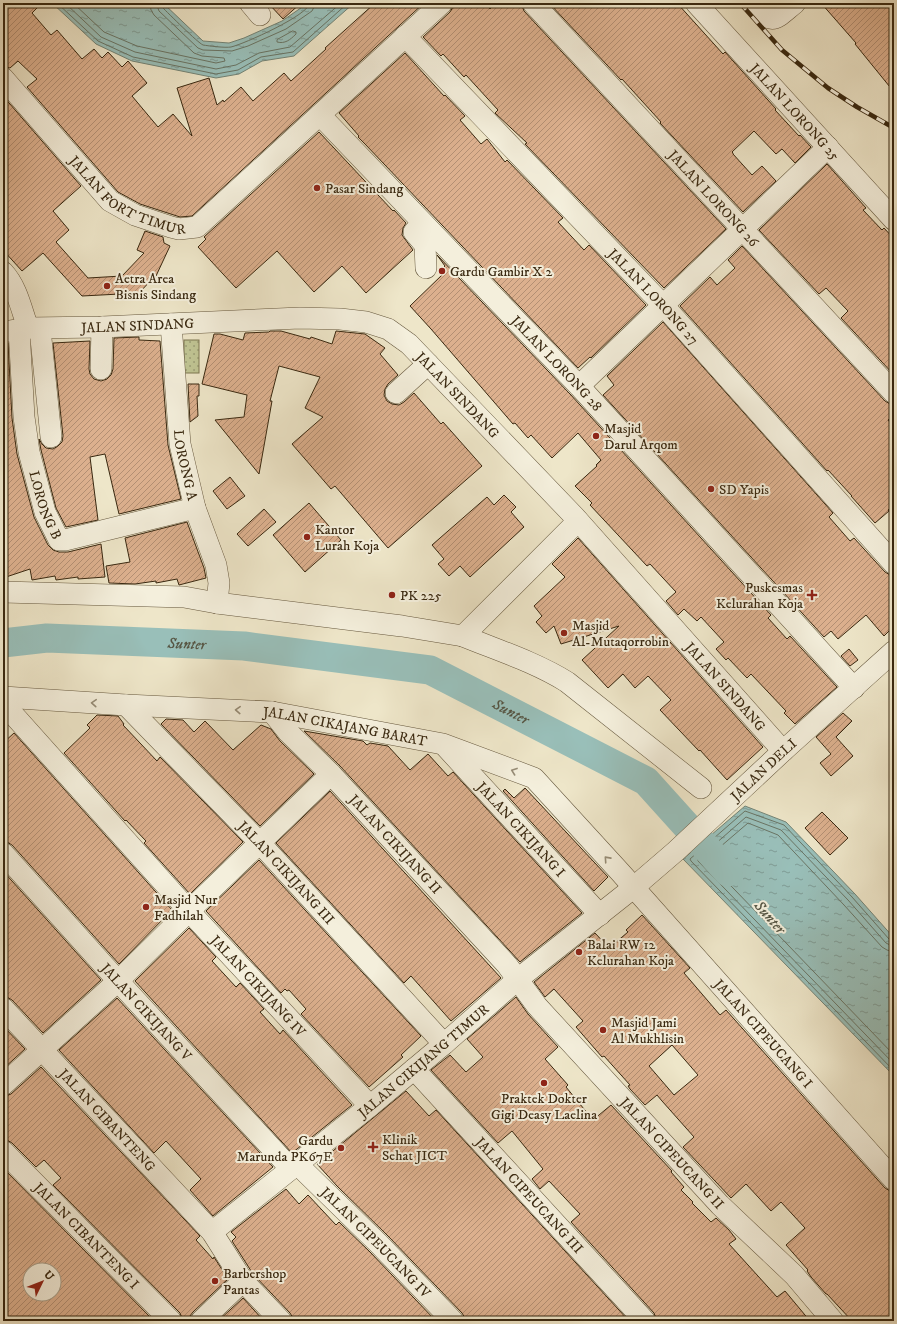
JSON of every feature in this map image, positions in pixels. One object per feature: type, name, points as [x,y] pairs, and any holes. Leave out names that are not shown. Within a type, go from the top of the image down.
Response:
[{"type":"street","name":"JALAN FORT TIMUR","points":[[3,78],[110,201],[135,216],[179,229],[197,227],[442,3]]},
{"type":"street","name":"JALAN LORONG 26","points":[[533,3],[894,393]]},
{"type":"street","name":"JALAN LORONG 25","points":[[696,3],[894,220]]},
{"type":"street","points":[[753,3],[764,16],[770,19],[776,19],[795,3]]},
{"type":"street","name":"JALAN LORONG 27","points":[[405,36],[664,305],[894,564]]},
{"type":"street","name":"JALAN LORONG 28","points":[[320,115],[579,386],[854,688]]},
{"type":"street","points":[[579,386],[828,147]]},
{"type":"street","points":[[423,222],[414,232],[426,245],[426,268]]},
{"type":"street","points":[[3,272],[10,280],[17,295],[22,330],[51,437]]},
{"type":"street","name":"JALAN SINDANG","points":[[22,330],[300,318],[340,319],[366,322],[388,329],[409,344],[578,521],[783,751]]},
{"type":"street","name":"LORONG A","points":[[171,324],[180,444],[195,508],[216,565],[219,583],[217,603]]},
{"type":"street","points":[[101,370],[102,327]]},
{"type":"street","name":"LORONG B","points":[[22,330],[24,417],[29,452],[45,512],[59,540],[65,540],[195,508]]},
{"type":"street","points":[[396,393],[428,364]]},
{"type":"street","points":[[462,636],[578,521]]},
{"type":"street","points":[[3,592],[184,597],[217,603],[402,626],[462,636],[537,666],[567,682],[701,788]]},
{"type":"street","name":"JALAN DELI","points":[[640,882],[894,651]]},
{"type":"street","name":"JALAN CIKAJANG BARAT","points":[[3,697],[272,712],[443,744],[534,778],[640,882]]},
{"type":"street","name":"JALAN CIKIJANG III","points":[[126,705],[260,843],[444,1044]]},
{"type":"street","name":"JALAN CIKIJANG II","points":[[272,712],[288,732],[331,774],[507,965],[518,979]]},
{"type":"street","name":"JALAN CIKIJANG IV","points":[[7,716],[370,1106]]},
{"type":"street","name":"JALAN CIKIJANG I","points":[[443,744],[600,915]]},
{"type":"street","points":[[3,1085],[118,981],[331,774]]},
{"type":"street","name":"JALAN CIKIJANG V","points":[[3,853],[118,981],[294,1166]]},
{"type":"street","name":"JALAN CIKIJANG TIMUR","points":[[212,1232],[370,1106],[518,979],[640,882]]},
{"type":"street","name":"JALAN CIPEUCANG I","points":[[640,882],[894,1180]]},
{"type":"street","name":"JALAN CIPEUCANG II","points":[[518,979],[537,1006],[715,1199],[794,1275],[833,1321]]},
{"type":"street","name":"JALAN CIBANTENG","points":[[3,1008],[212,1232],[243,1281],[281,1321]]},
{"type":"street","name":"JALAN CIPEUCANG III","points":[[414,1069],[645,1321]]},
{"type":"street","name":"JALAN CIBANTENG I","points":[[3,1151],[171,1321]]},
{"type":"street","name":"JALAN CIPEUCANG IV","points":[[294,1166],[379,1244],[453,1321]]},
{"type":"street","points":[[201,1321],[243,1281]]},
{"type":"green space","points":[[184,340],[199,340],[199,373],[184,373]]},
{"type":"water","points":[[52,3],[163,3],[203,41],[229,43],[282,21],[308,3],[354,3],[294,56],[262,61],[239,74],[216,78],[132,61],[96,44]]},
{"type":"water","points":[[745,806],[786,822],[855,894],[894,938],[894,1076],[683,859]]},
{"type":"building","points":[[3,3],[42,3],[32,13],[51,35],[57,30],[82,59],[94,49],[102,58],[108,52],[122,67],[128,61],[147,83],[132,96],[158,127],[173,114],[192,136],[177,88],[209,78],[217,105],[223,100],[224,102],[241,87],[253,101],[284,73],[291,81],[375,3],[424,3],[192,216],[180,217],[140,204],[118,192],[27,87],[37,79],[18,61],[10,68],[3,66]]},
{"type":"building","points":[[268,3],[301,3],[283,19]]},
{"type":"building","points":[[454,3],[484,3],[490,9],[496,3],[521,3],[524,11],[726,229],[664,288],[525,144],[527,143],[495,113],[498,110],[466,75],[464,77],[443,54],[441,56],[423,37],[450,12]]},
{"type":"building","points":[[549,3],[677,3],[723,54],[725,52],[776,109],[775,110],[811,147],[795,163],[782,149],[776,154],[754,131],[732,152],[752,175],[762,166],[776,181],[743,212],[660,123],[661,122],[622,79],[621,80]]},
{"type":"building","points":[[821,3],[894,3],[894,92],[855,44],[856,43]]},
{"type":"building","points":[[405,53],[444,96],[445,95],[465,116],[460,120],[481,144],[487,139],[505,162],[507,160],[563,218],[558,222],[584,250],[589,245],[646,305],[591,358],[590,357],[578,368],[358,137],[359,136],[339,113]]},
{"type":"building","points":[[3,96],[81,186],[53,211],[69,230],[56,242],[88,278],[122,276],[144,253],[137,250],[145,231],[163,237],[164,243],[170,246],[156,276],[139,293],[82,296],[43,253],[22,271],[3,250]]},
{"type":"building","name":"Pasar Sindang","points":[[319,132],[406,223],[403,228],[402,235],[413,250],[366,293],[342,266],[314,292],[277,251],[236,288],[198,247],[206,239],[204,237]]},
{"type":"building","points":[[827,164],[866,208],[863,210],[882,230],[884,228],[894,239],[894,375],[841,318],[848,311],[826,288],[819,294],[759,230]]},
{"type":"building","points":[[742,246],[885,401],[894,405],[894,414],[888,420],[894,427],[894,504],[888,510],[889,511],[875,523],[680,306],[710,277],[717,285],[735,268],[728,260]]},
{"type":"building","points":[[437,255],[570,394],[771,615],[768,618],[787,639],[790,636],[837,687],[795,724],[784,713],[786,711],[751,674],[747,678],[728,658],[726,660],[716,649],[724,642],[701,617],[697,621],[684,609],[678,615],[666,601],[676,592],[650,564],[647,566],[590,505],[592,503],[575,486],[597,466],[596,465],[601,460],[578,433],[552,458],[531,435],[528,438],[515,423],[513,424],[410,306],[443,274],[440,271],[445,266]]},
{"type":"building","points":[[663,322],[833,513],[829,517],[850,541],[854,538],[885,572],[894,576],[894,626],[884,636],[866,615],[838,639],[831,631],[824,637],[603,395],[614,385],[607,376]]},
{"type":"building","points":[[281,331],[310,339],[311,337],[332,344],[336,331],[365,334],[385,348],[380,354],[398,375],[388,384],[385,389],[384,395],[387,401],[392,404],[399,405],[414,393],[441,424],[443,422],[482,466],[388,548],[335,486],[331,489],[292,444],[323,417],[305,408],[320,377],[279,366],[270,401],[272,401],[259,474],[215,420],[244,417],[247,395],[202,384],[214,334],[220,334],[243,340],[245,333]]},
{"type":"building","points":[[139,337],[139,340],[160,341],[168,445],[181,499],[119,514],[105,454],[90,457],[98,520],[66,527],[56,508],[39,439],[46,448],[53,449],[62,442],[63,436],[53,343],[90,341],[90,374],[94,379],[101,381],[107,379],[111,375],[113,369],[114,338]]},
{"type":"building","points":[[8,343],[12,418],[17,454],[34,517],[48,545],[53,550],[68,552],[101,544],[105,577],[78,579],[78,577],[56,580],[55,576],[32,580],[30,569],[3,578],[3,344]]},
{"type":"building","points":[[188,384],[199,384],[199,396],[197,396],[198,416],[190,422]]},
{"type":"building","points":[[230,477],[245,496],[227,509],[213,491]]},
{"type":"building","points":[[504,495],[516,507],[511,512],[524,527],[470,577],[460,566],[449,576],[438,564],[444,559],[432,545],[487,497],[494,505]]},
{"type":"building","name":"Kantor Lurah Koja","points":[[309,503],[341,540],[305,572],[273,535]]},
{"type":"building","points":[[264,509],[276,522],[248,546],[237,534]]},
{"type":"building","points":[[187,522],[204,568],[206,578],[179,585],[177,579],[156,583],[156,581],[135,584],[109,583],[106,566],[130,562],[125,538]]},
{"type":"building","points":[[578,538],[763,747],[727,780],[700,750],[699,751],[660,710],[671,700],[648,676],[635,688],[623,674],[608,688],[582,660],[619,626],[561,644],[554,626],[546,633],[536,622],[542,616],[534,606],[565,577],[552,564]]},
{"type":"building","points":[[849,649],[858,660],[850,666],[841,656]]},
{"type":"building","points":[[843,713],[852,721],[836,737],[853,756],[831,776],[820,763],[831,754],[816,737]]},
{"type":"building","points":[[97,715],[118,716],[124,724],[123,725],[157,761],[160,757],[243,842],[190,894],[144,843],[146,841],[126,820],[125,821],[64,753],[90,728],[87,725]]},
{"type":"building","points":[[166,719],[183,720],[194,732],[205,721],[233,750],[261,725],[271,729],[280,741],[314,774],[260,826],[161,724]]},
{"type":"building","points":[[304,731],[363,741],[367,745],[370,743],[388,746],[410,770],[428,754],[448,776],[453,772],[582,913],[520,962],[340,766]]},
{"type":"building","points":[[14,733],[172,910],[119,964],[12,845],[3,841],[3,743]]},
{"type":"building","points":[[525,788],[608,877],[594,891],[503,791],[505,789],[514,798]]},
{"type":"building","points":[[330,791],[501,978],[451,1021],[411,976],[404,983],[276,843]]},
{"type":"building","points":[[822,812],[848,838],[830,855],[805,828]]},
{"type":"building","points":[[259,860],[421,1036],[401,1055],[403,1057],[369,1087],[301,1014],[306,1009],[289,990],[287,991],[285,989],[281,993],[206,911]]},
{"type":"building","points":[[3,871],[101,980],[43,1033],[12,1000],[3,996]]},
{"type":"building","points":[[642,915],[690,968],[684,973],[720,1015],[726,1010],[885,1188],[894,1192],[894,1321],[852,1321],[811,1277],[807,1271],[808,1270],[786,1245],[805,1228],[781,1202],[771,1211],[746,1184],[731,1198],[683,1147],[694,1137],[657,1095],[645,1105],[630,1089],[628,1086],[630,1085],[604,1056],[602,1057],[576,1027],[583,1021],[554,989],[545,997],[534,982],[595,933],[609,948],[628,932],[626,930]],"holes":[[[672,1045],[698,1075],[674,1095],[649,1066]]]},
{"type":"building","points":[[189,928],[216,957],[212,961],[236,987],[240,983],[264,1009],[260,1012],[280,1034],[283,1030],[352,1105],[292,1153],[135,981]]},
{"type":"building","points":[[516,997],[528,1014],[558,1047],[545,1059],[568,1085],[566,1087],[593,1120],[611,1105],[672,1171],[671,1172],[684,1187],[681,1190],[693,1202],[692,1203],[711,1222],[716,1218],[729,1230],[736,1239],[729,1244],[777,1297],[785,1291],[810,1321],[657,1321],[654,1313],[571,1222],[580,1214],[549,1181],[540,1189],[532,1179],[543,1169],[512,1131],[498,1143],[431,1070],[450,1055],[466,1072],[483,1057],[467,1039]]},
{"type":"building","points":[[117,998],[273,1167],[213,1216],[190,1190],[201,1179],[166,1141],[154,1153],[59,1050]]},
{"type":"building","points":[[3,1026],[25,1049],[3,1069]]},
{"type":"building","points":[[41,1067],[200,1236],[196,1240],[213,1259],[214,1257],[228,1279],[193,1312],[186,1321],[183,1321],[180,1313],[53,1185],[61,1178],[44,1160],[36,1167],[12,1143],[3,1139],[3,1097],[11,1094]]},
{"type":"building","points":[[406,1091],[429,1116],[436,1110],[629,1321],[465,1321],[462,1313],[317,1164]]},
{"type":"building","points":[[3,1168],[154,1321],[3,1321]]},
{"type":"building","points":[[286,1189],[299,1204],[308,1195],[336,1225],[339,1222],[436,1321],[293,1321],[290,1313],[253,1274],[232,1241],[236,1237],[231,1232]]},
{"type":"building","points":[[243,1298],[264,1321],[218,1321]]},
{"type":"waterway","name":"Sunter","points":[[3,643],[47,638],[244,646],[430,670],[646,781],[728,872]]},
{"type":"railway","points":[[740,3],[782,50],[828,88],[857,107],[894,128]]},
{"type":"place","name":"Pasar Sindang","points":[[317,188]]},
{"type":"place","name":"Gardu Gambir X 2","points":[[442,271]]},
{"type":"place","name":"Aetra Area Bisnis Sindang","points":[[107,286]]},
{"type":"place","name":"Masjid Darul Arqom","points":[[596,436]]},
{"type":"place","name":"SD Yapis","points":[[711,489]]},
{"type":"place","name":"Kantor Lurah Koja","points":[[307,537]]},
{"type":"place","name":"PK 225","points":[[392,595]]},
{"type":"place","name":"Puskesmas Kelurahan Koja","points":[[812,595]]},
{"type":"place","name":"Masjid Al-Mutaqorrobin","points":[[564,633]]},
{"type":"place","name":"Masjid Nur Fadhilah","points":[[146,907]]},
{"type":"place","name":"Balai RW 12 Kelurahan Koja","points":[[579,952]]},
{"type":"place","name":"Masjid Jami Al Mukhlisin","points":[[603,1030]]},
{"type":"place","name":"Praktek Dokter Gigi Deasy Laelina","points":[[544,1083]]},
{"type":"place","name":"Klinik Sehat JICT","points":[[373,1147]]},
{"type":"place","name":"Gardu Marunda PK67E","points":[[341,1148]]},
{"type":"place","name":"Barbershop Pantas","points":[[215,1281]]}]
